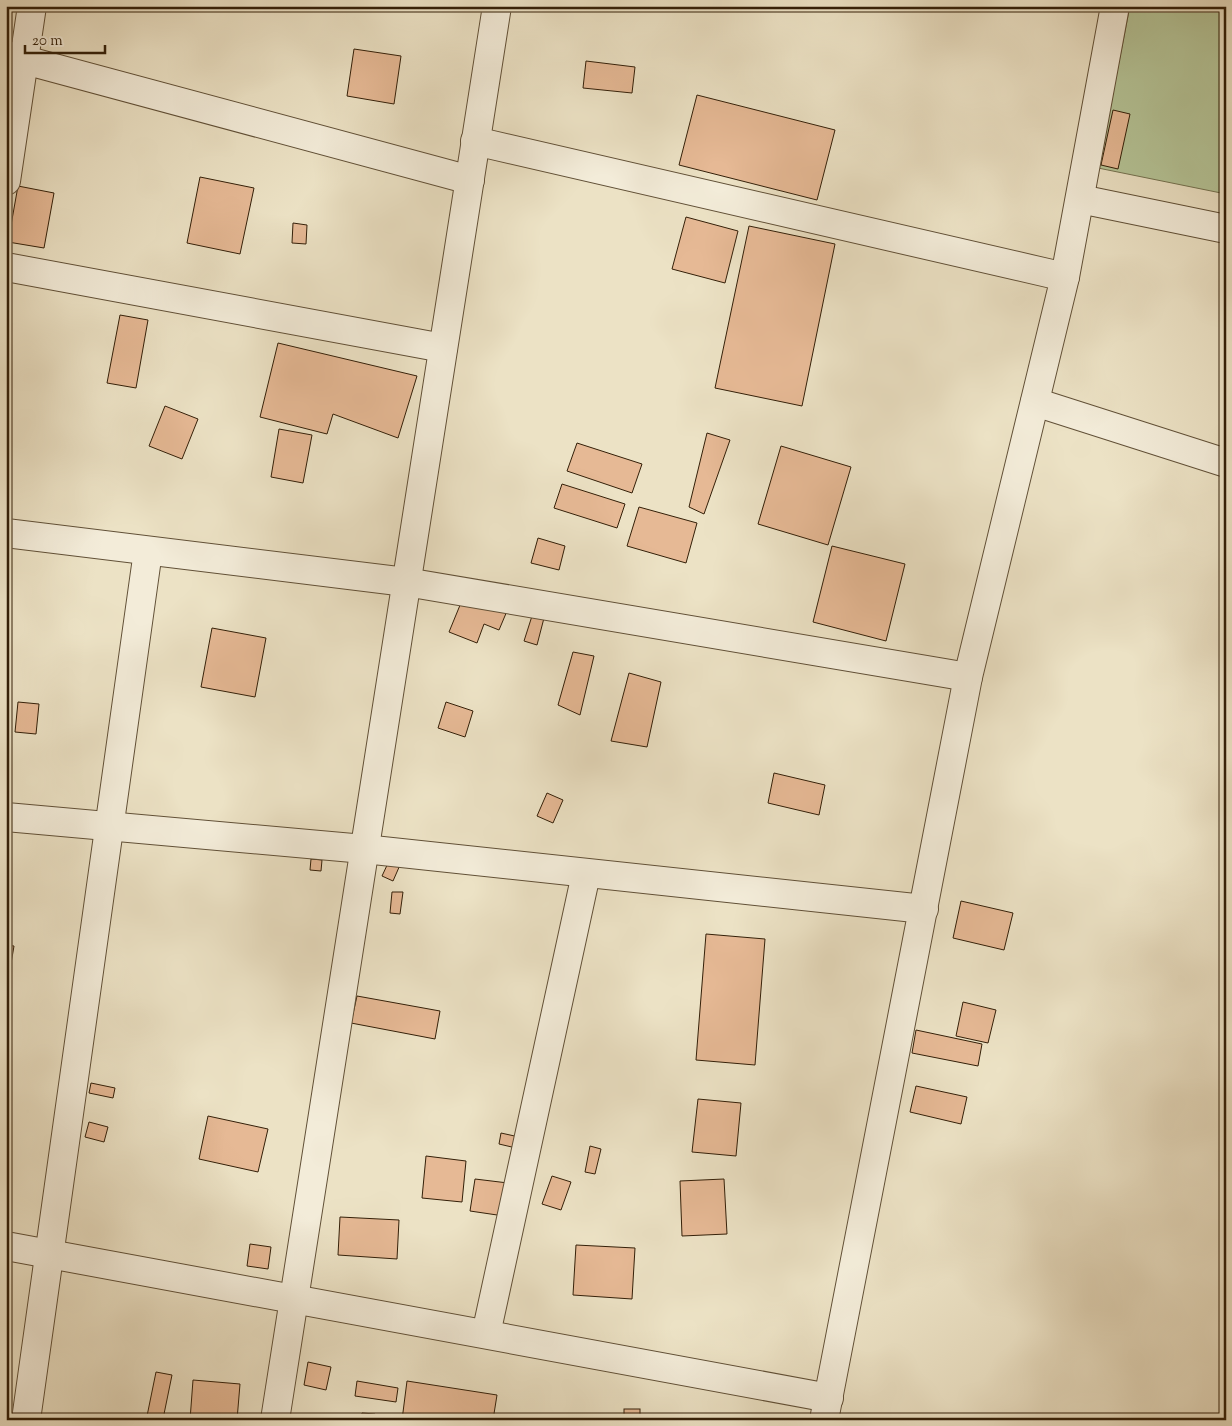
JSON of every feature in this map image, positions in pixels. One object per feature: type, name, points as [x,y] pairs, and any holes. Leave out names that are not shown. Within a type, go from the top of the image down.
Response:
[{"type":"street","points":[[6,181],[15,58],[32,6]]},
{"type":"street","points":[[275,1420],[497,6]]},
{"type":"street","points":[[6,1246],[486,1334],[826,1409],[968,677],[1065,277],[1115,6]]},
{"type":"street","points":[[15,58],[470,180]]},
{"type":"street","points":[[476,141],[1065,277]]},
{"type":"street","points":[[1080,199],[1226,229]]},
{"type":"street","points":[[6,267],[443,348]]},
{"type":"street","points":[[1035,402],[1226,463]]},
{"type":"street","points":[[6,533],[406,582],[968,677]]},
{"type":"street","points":[[26,1420],[148,551]]},
{"type":"street","points":[[6,818],[364,849],[586,874],[924,908]]},
{"type":"street","points":[[486,1334],[586,874]]},
{"type":"green space","points":[[1130,6],[1226,6],[1226,194],[1098,168]]},
{"type":"building","points":[[354,49],[401,56],[394,104],[347,96]]},
{"type":"building","points":[[586,61],[635,67],[632,93],[583,88]]},
{"type":"building","points":[[697,95],[835,130],[817,200],[679,165]]},
{"type":"building","points":[[1113,110],[1130,114],[1118,169],[1101,165]]},
{"type":"building","points":[[200,177],[254,188],[240,254],[187,243]]},
{"type":"building","points":[[18,186],[54,193],[44,248],[8,242]]},
{"type":"building","points":[[686,217],[738,231],[725,283],[672,269]]},
{"type":"building","points":[[293,223],[307,225],[306,244],[292,243]]},
{"type":"building","points":[[749,226],[835,244],[802,406],[715,388]]},
{"type":"building","points":[[120,315],[148,320],[136,388],[107,383]]},
{"type":"building","points":[[278,343],[417,376],[398,438],[333,414],[327,434],[260,417]]},
{"type":"building","points":[[165,406],[198,419],[182,459],[149,446]]},
{"type":"building","points":[[279,429],[312,435],[303,483],[271,477]]},
{"type":"building","points":[[707,433],[730,440],[704,514],[689,507]]},
{"type":"building","points":[[577,443],[642,464],[632,493],[567,471]]},
{"type":"building","points":[[781,446],[851,467],[828,545],[758,524]]},
{"type":"building","points":[[562,484],[625,504],[617,528],[554,508]]},
{"type":"building","points":[[639,507],[697,523],[686,563],[627,546]]},
{"type":"building","points":[[538,538],[565,546],[559,570],[531,563]]},
{"type":"building","points":[[832,546],[905,564],[886,641],[813,622]]},
{"type":"building","points":[[465,593],[507,611],[499,630],[484,624],[477,643],[449,632]]},
{"type":"building","points":[[532,616],[544,618],[537,645],[524,641]]},
{"type":"building","points":[[212,628],[266,638],[255,697],[201,687]]},
{"type":"building","points":[[573,652],[594,656],[580,715],[558,705]]},
{"type":"building","points":[[629,673],[661,682],[647,747],[611,741]]},
{"type":"building","points":[[18,702],[39,704],[36,734],[15,732]]},
{"type":"building","points":[[446,702],[473,711],[465,737],[438,728]]},
{"type":"building","points":[[774,773],[825,785],[819,815],[768,803]]},
{"type":"building","points":[[547,793],[563,800],[553,823],[537,816]]},
{"type":"building","points":[[311,859],[322,860],[321,871],[310,870]]},
{"type":"building","points":[[389,861],[400,865],[393,881],[382,876]]},
{"type":"building","points":[[392,892],[403,892],[400,914],[390,913]]},
{"type":"building","points":[[961,901],[1013,913],[1004,950],[953,938]]},
{"type":"building","points":[[706,934],[765,939],[755,1065],[696,1060]]},
{"type":"building","points":[[6,945],[14,946],[7,987],[6,987]]},
{"type":"building","points":[[357,996],[440,1011],[435,1039],[351,1023]]},
{"type":"building","points":[[963,1002],[996,1010],[988,1043],[956,1036]]},
{"type":"building","points":[[916,1030],[982,1044],[978,1066],[912,1053]]},
{"type":"building","points":[[91,1083],[115,1088],[113,1098],[89,1093]]},
{"type":"building","points":[[916,1086],[967,1097],[961,1124],[910,1112]]},
{"type":"building","points":[[698,1099],[741,1103],[736,1156],[692,1152]]},
{"type":"building","points":[[208,1116],[268,1129],[258,1172],[199,1159]]},
{"type":"building","points":[[89,1122],[108,1127],[104,1142],[85,1137]]},
{"type":"building","points":[[501,1133],[519,1137],[516,1148],[499,1144]]},
{"type":"building","points":[[590,1146],[601,1149],[595,1174],[585,1172]]},
{"type":"building","points":[[426,1156],[466,1161],[462,1202],[422,1198]]},
{"type":"building","points":[[552,1176],[571,1182],[561,1210],[542,1204]]},
{"type":"building","points":[[475,1179],[508,1183],[504,1216],[470,1211]]},
{"type":"building","points":[[724,1179],[727,1234],[682,1236],[680,1181]]},
{"type":"building","points":[[340,1217],[399,1220],[397,1259],[338,1255]]},
{"type":"building","points":[[250,1244],[271,1247],[268,1269],[247,1266]]},
{"type":"building","points":[[576,1245],[635,1248],[632,1299],[573,1295]]},
{"type":"building","points":[[308,1362],[331,1367],[326,1390],[304,1385]]},
{"type":"building","points":[[156,1372],[172,1375],[163,1419],[147,1416]]},
{"type":"building","points":[[193,1380],[240,1384],[237,1420],[190,1420]]},
{"type":"building","points":[[357,1381],[398,1388],[396,1402],[355,1396]]},
{"type":"building","points":[[407,1381],[497,1395],[493,1420],[402,1420]]},
{"type":"building","points":[[624,1409],[640,1409],[640,1420],[624,1420]]},
{"type":"building","points":[[362,1413],[375,1414],[374,1420],[361,1420]]}]
